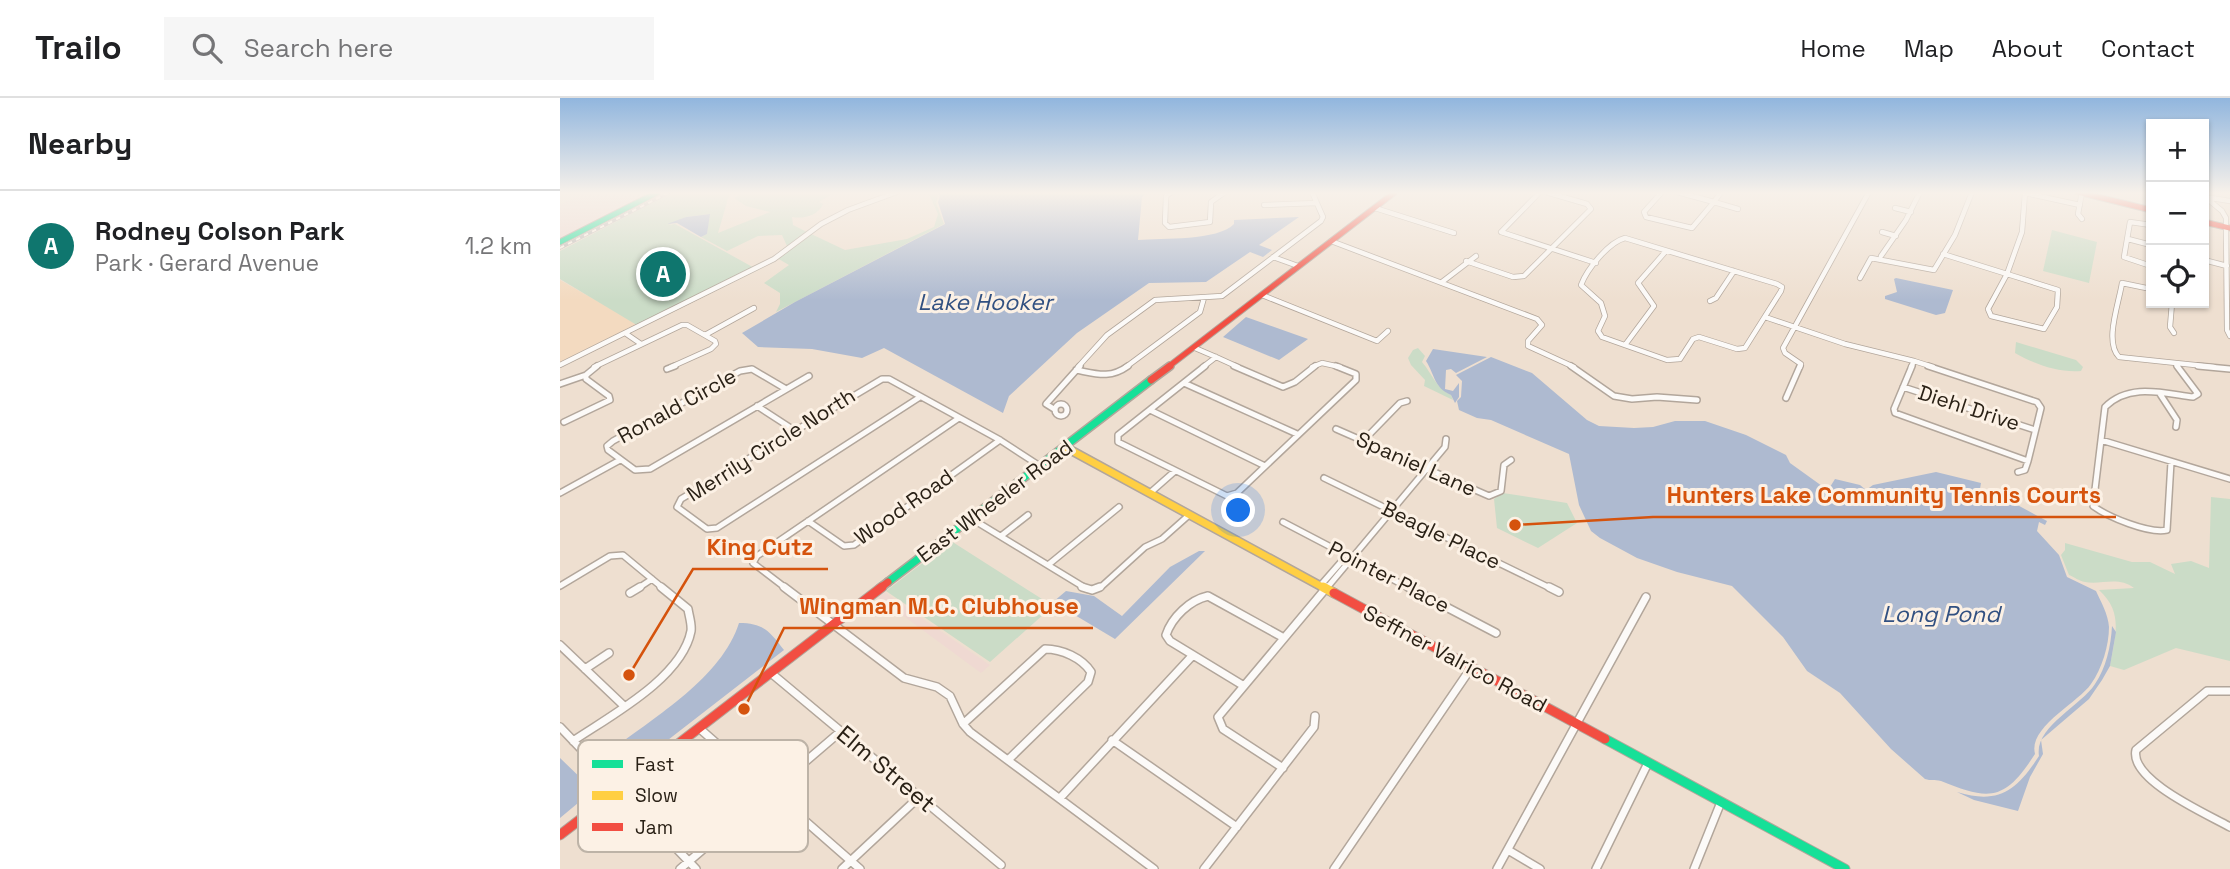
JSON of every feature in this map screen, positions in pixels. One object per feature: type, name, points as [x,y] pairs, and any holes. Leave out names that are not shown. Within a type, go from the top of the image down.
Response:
[{"type":"street","points":[[560,242],[587,228]]},
{"type":"street","points":[[560,365],[774,259],[799,238],[817,228]]},
{"type":"street","points":[[1054,409],[1046,404],[1107,335],[1155,300],[1222,296],[1311,228]]},
{"type":"street","name":"East Wheeler Road","points":[[682,740],[1348,228]]},
{"type":"street","points":[[1438,228],[1454,233]]},
{"type":"street","points":[[1502,228],[1501,232],[1596,263]]},
{"type":"street","points":[[1466,261],[1518,278],[1524,276],[1572,228]]},
{"type":"street","points":[[1786,398],[1801,364],[1785,353],[1783,348],[1850,228]]},
{"type":"street","points":[[1881,256],[1901,228]]},
{"type":"street","points":[[1860,278],[1871,258],[1881,256],[1934,270],[1958,228]]},
{"type":"street","points":[[1943,254],[2006,274],[2053,287],[2059,291],[2057,307],[2044,329],[2022,325],[1988,313],[2000,292],[2006,274],[2014,255],[2022,228]]},
{"type":"street","points":[[2129,228],[2124,257],[2146,264]]},
{"type":"street","points":[[2229,228],[2227,331],[2230,336]]},
{"type":"street","points":[[1882,232],[1896,236]]},
{"type":"street","points":[[1621,238],[1666,251],[1782,287],[1747,346],[1741,349],[1696,338],[1680,359],[1673,362],[1599,334],[1605,316],[1601,303],[1581,285],[1584,277],[1616,240],[1621,238]]},
{"type":"street","points":[[2128,239],[2146,244]]},
{"type":"street","points":[[1331,241],[1537,319],[1542,325],[1528,341],[1528,346],[1569,364],[1615,396],[1632,399],[1675,397],[1697,400]]},
{"type":"street","points":[[1625,345],[1654,306],[1639,283],[1666,251]]},
{"type":"street","points":[[1441,282],[1476,256]]},
{"type":"street","points":[[1273,257],[1298,266]]},
{"type":"street","points":[[2209,261],[2227,266]]},
{"type":"street","points":[[1710,301],[1716,298],[1734,271]]},
{"type":"street","points":[[2146,288],[2122,284],[2112,341],[2113,351],[2119,357],[2230,369]]},
{"type":"street","points":[[1262,295],[1377,341],[1388,331]]},
{"type":"street","points":[[1076,370],[1107,376],[1117,374],[1200,312],[1204,298]]},
{"type":"street","points":[[705,335],[754,308]]},
{"type":"street","points":[[2171,308],[2169,327],[2174,333]]},
{"type":"street","points":[[1765,317],[2037,401],[2041,408],[2028,461],[2025,470],[2018,472]]},
{"type":"street","points":[[560,384],[586,375],[594,367],[682,325],[687,325],[715,341],[711,349],[667,369]]},
{"type":"street","points":[[625,333],[641,344]]},
{"type":"street","points":[[1195,348],[1216,357],[1283,387],[1291,386],[1317,363],[1326,362],[1356,374],[1356,380],[1237,493],[1227,496],[1118,442],[1118,435],[1216,357]]},
{"type":"street","points":[[1914,361],[1894,409],[1895,413],[1902,418],[2028,461]]},
{"type":"street","points":[[2171,462],[2167,530],[2157,532],[2102,513],[2093,506],[2105,407],[2111,398],[2132,391],[2193,397],[2198,394],[2176,364]]},
{"type":"street","name":"Ronald Circle","points":[[786,389],[752,369],[740,371],[613,441],[607,446],[608,450],[635,470],[650,468],[809,376]]},
{"type":"street","points":[[564,422],[610,400],[609,396],[586,379],[586,375]]},
{"type":"street","name":"Merrily Circle North","points":[[689,517],[677,508],[681,499],[882,379],[889,379],[920,397]]},
{"type":"street","points":[[1184,383],[1297,434]]},
{"type":"street","name":"Diehl Drive","points":[[1903,387],[2035,430]]},
{"type":"street","points":[[2160,394],[2177,419],[2176,427]]},
{"type":"street","points":[[689,517],[707,529],[717,528],[920,397],[1000,440],[1040,466]]},
{"type":"street","points":[[1363,441],[1400,403],[1407,401]]},
{"type":"street","points":[[757,406],[794,430]]},
{"type":"street","points":[[1150,410],[1265,466]]},
{"type":"street","points":[[959,418],[757,556],[753,563],[904,678],[937,687],[944,692],[953,702],[963,724],[1154,869]]},
{"type":"street","name":"Spaniel Lane","points":[[1336,429],[1484,495],[1494,496],[1501,491],[1504,465],[1511,460]]},
{"type":"street","points":[[1283,768],[1223,729],[1218,722],[1220,712],[1445,447],[1446,439]]},
{"type":"street","name":"Wood Road","points":[[808,521],[844,546],[854,545],[1000,440]]},
{"type":"street","points":[[2101,440],[2230,479]]},
{"type":"street","name":"Seffner Valrico Road","points":[[1065,447],[1845,869]]},
{"type":"street","points":[[560,493],[620,460]]},
{"type":"street","points":[[1150,493],[1175,471]]},
{"type":"street","name":"Beagle Place","points":[[1324,478],[1559,592]]},
{"type":"street","points":[[1048,565],[1119,508]]},
{"type":"street","points":[[1001,536],[1028,515]]},
{"type":"street","points":[[972,519],[1084,588],[1097,588],[1145,547],[1163,539],[1189,515]]},
{"type":"street","name":"Pointer Place","points":[[1283,522],[1349,559],[1496,633]]},
{"type":"street","points":[[560,586],[610,556],[623,555],[688,610],[693,620],[693,632],[687,649],[674,666],[573,741]]},
{"type":"street","points":[[630,593],[652,579]]},
{"type":"street","points":[[1244,686],[1167,638],[1166,632],[1196,599],[1204,596],[1213,597],[1284,638]]},
{"type":"street","points":[[1497,869],[1646,597]]},
{"type":"street","points":[[560,645],[624,705]]},
{"type":"street","points":[[963,724],[1045,649],[1058,648],[1088,668],[1088,682],[1008,760]]},
{"type":"street","points":[[585,669],[609,653]]},
{"type":"street","points":[[1060,798],[1193,655]]},
{"type":"street","points":[[1334,869],[1471,668]]},
{"type":"street","name":"Elm Street","points":[[771,673],[1001,865]]},
{"type":"street","points":[[2230,691],[2207,691],[2137,750],[2135,756],[2135,762],[2148,777],[2230,827]]},
{"type":"street","points":[[1205,869],[1314,727],[1315,716]]},
{"type":"street","points":[[560,727],[578,746]]},
{"type":"street","points":[[699,727],[713,740]]},
{"type":"street","points":[[808,760],[840,732]]},
{"type":"street","points":[[1112,740],[1237,827]]},
{"type":"street","points":[[1596,869],[1648,763]]},
{"type":"street","points":[[842,869],[919,797]]},
{"type":"street","points":[[1694,869],[1721,802]]},
{"type":"street","name":"East Wheeler Road","points":[[560,835],[578,821]]},
{"type":"street","points":[[808,824],[860,869]]},
{"type":"street","points":[[1508,850],[1539,869]]},
{"type":"street","points":[[680,852],[696,869]]},
{"type":"street","points":[[680,869],[700,852]]},
{"type":"shaded area","points":[[560,228],[584,228],[560,240]]},
{"type":"shaded area","points":[[560,280],[639,325],[560,363]]},
{"type":"shaded area","points":[[884,590],[990,665],[981,673],[875,595]]},
{"type":"green space","points":[[604,228],[682,228],[758,270],[640,327],[560,279],[560,251]]},
{"type":"green space","points":[[708,228],[719,228],[718,233],[730,228],[799,228],[807,232],[787,246],[782,235],[758,236],[727,251],[701,237],[707,234]]},
{"type":"green space","points":[[936,228],[776,312],[780,304],[780,293],[764,283],[789,265],[777,258],[809,233],[845,250],[907,239]]},
{"type":"green space","points":[[2052,230],[2097,242],[2089,283],[2043,271]]},
{"type":"green space","points":[[2016,342],[2076,360],[2083,367],[2081,371],[2073,371],[2038,364],[2015,353]]},
{"type":"green space","points":[[1418,348],[1425,356],[1422,362],[1438,385],[1451,395],[1453,400],[1424,386],[1425,380],[1408,358],[1413,350]]},
{"type":"green space","points":[[1503,493],[1567,503],[1577,523],[1538,548],[1497,528],[1494,499]]},
{"type":"green space","points":[[2211,497],[2230,499],[2230,661],[2176,648],[2124,670],[2110,666],[2115,616],[2112,607],[2099,590],[2134,588],[2122,582],[2085,582],[2069,575],[2061,555],[2065,550],[2065,543],[2132,562],[2150,562],[2175,574],[2171,564],[2191,561],[2209,568]]},
{"type":"green space","points":[[951,541],[1053,606],[990,662],[886,591]]},
{"type":"water","points":[[686,228],[708,228],[707,234],[701,237]]},
{"type":"water","name":"Lake Hooker","points":[[937,228],[1139,228],[1138,240],[1189,238],[1228,228],[1283,228],[1259,245],[1272,250],[1263,257],[1250,252],[1206,282],[1149,283],[1077,333],[1009,396],[1003,413],[884,348],[862,358],[812,349],[758,347],[742,333],[795,302]]},
{"type":"water","points":[[1896,278],[1953,290],[1945,313],[1936,315],[1885,299],[1885,296],[1897,292]]},
{"type":"water","points":[[1246,317],[1308,339],[1279,360],[1223,337]]},
{"type":"water","points":[[1433,349],[1487,357],[1456,373],[1451,369],[1446,370],[1445,389],[1453,391],[1459,383],[1459,397],[1455,403],[1451,395],[1438,385],[1426,361]]},
{"type":"water","name":"Long Pond","points":[[1491,357],[1532,373],[1587,420],[1599,426],[1634,428],[1653,427],[1675,421],[1705,421],[1746,435],[1786,455],[1790,463],[1822,486],[1830,487],[1835,479],[1860,485],[1866,490],[1873,485],[1936,472],[1981,483],[1980,489],[2003,503],[2010,501],[2047,521],[2045,525],[2039,522],[2037,531],[2059,555],[2067,577],[2096,591],[2109,627],[2102,664],[2085,691],[2046,725],[2035,744],[2035,754],[2015,781],[2005,788],[1984,794],[1925,779],[1891,749],[1840,693],[1807,671],[1783,637],[1732,586],[1677,572],[1637,558],[1591,531],[1579,505],[1569,454],[1491,420],[1477,418],[1459,410],[1457,401],[1461,397],[1462,381],[1456,375]]},
{"type":"water","points":[[1199,551],[1205,551],[1115,639],[1053,602],[1066,591],[1094,596],[1122,616],[1170,567]]},
{"type":"water","points":[[739,623],[755,625],[766,630],[784,650],[668,740],[625,740],[686,694],[718,661]]},
{"type":"water","points":[[2112,626],[2116,632],[2110,666],[2102,680],[2089,699],[2042,739],[2051,726],[2095,684],[2107,656]]},
{"type":"water","points":[[2041,741],[2043,754],[2030,777],[2018,811],[1974,800],[1957,792],[1984,797],[2006,792],[2031,768],[2039,756]]},
{"type":"water","points":[[560,758],[578,775],[578,803],[560,818]]},
{"type":"railway","points":[[560,248],[599,228]]},
{"type":"traffic: fast","points":[[560,242],[587,228]]},
{"type":"traffic: fast","points":[[888,582],[1151,380]]},
{"type":"traffic: fast","points":[[1605,739],[1845,869]]},
{"type":"traffic: slow","points":[[1065,447],[1334,593]]},
{"type":"traffic: jam","points":[[1151,380],[1348,228]]},
{"type":"traffic: jam","points":[[683,740],[888,582]]},
{"type":"traffic: jam","points":[[1334,593],[1605,739]]},
{"type":"traffic: jam","points":[[560,835],[578,821]]},
{"type":"place","name":"Rodney Colson Park","points":[[663,274]]},
{"type":"place","name":"Hunters Lake Community Tennis Courts","points":[[1515,525]]},
{"type":"place","name":"King Cutz","points":[[629,675]]},
{"type":"place","name":"Wingman M.C. Clubhouse","points":[[744,709]]}]
